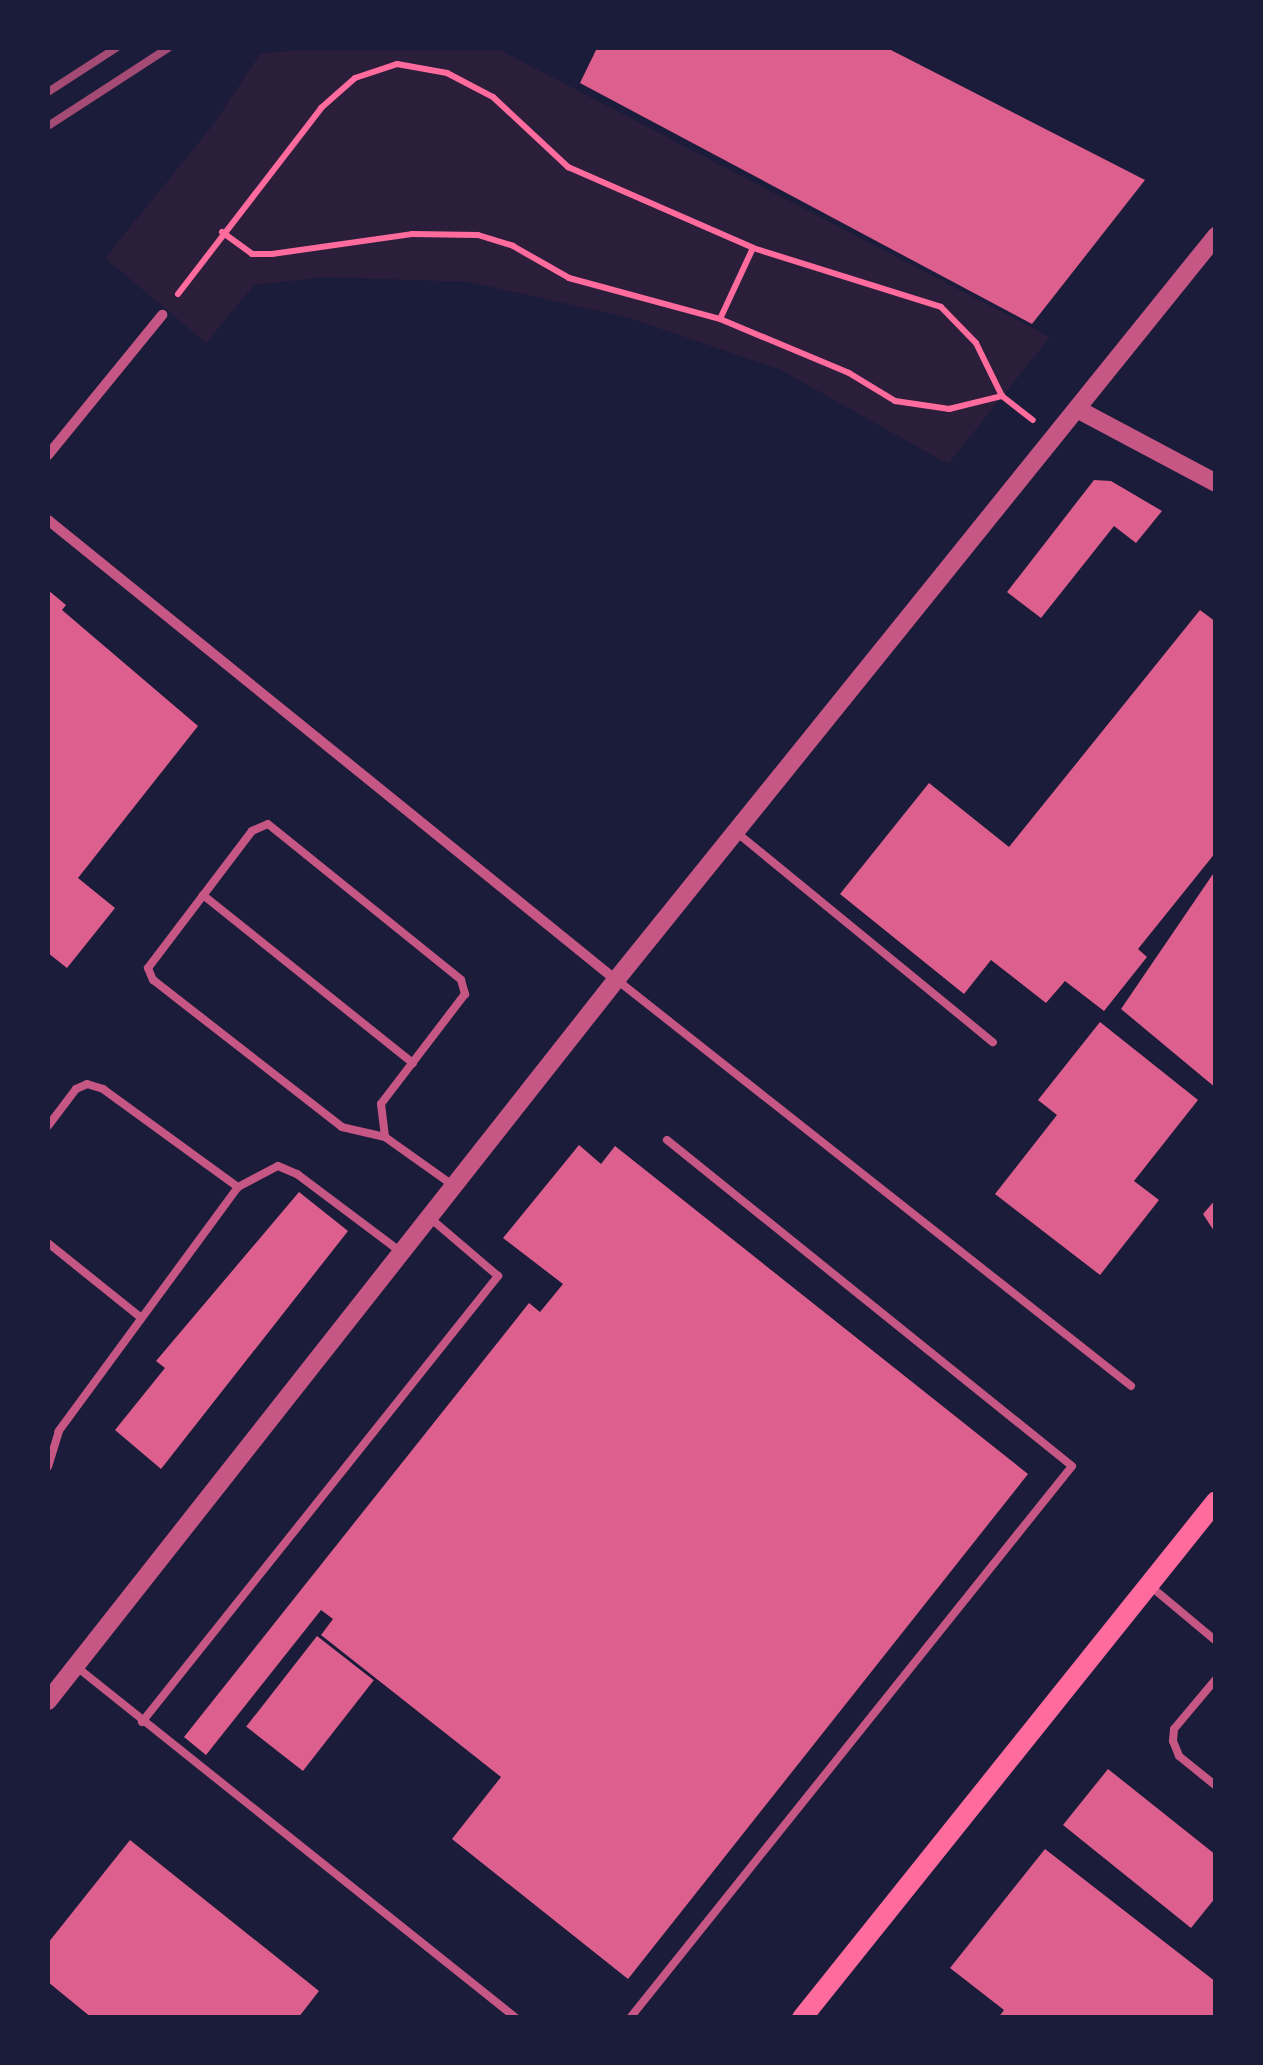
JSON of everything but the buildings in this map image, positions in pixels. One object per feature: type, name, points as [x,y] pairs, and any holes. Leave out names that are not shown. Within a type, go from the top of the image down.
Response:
[{"type":"main road","points":[[802,2018],[1216,1501]]},
{"type":"street","points":[[48,1701],[616,980],[1216,236]]},
{"type":"street","points":[[48,455],[162,315]]},
{"type":"street","points":[[1077,409],[1216,483]]},
{"type":"street","points":[[48,520],[616,980]]},
{"type":"lane","points":[[385,1137],[382,1104],[465,994],[461,980],[268,824],[252,831],[148,968],[153,980],[342,1126],[385,1137],[454,1186]]},
{"type":"lane","points":[[736,832],[993,1042]]},
{"type":"lane","points":[[204,895],[413,1063]]},
{"type":"lane","points":[[616,980],[1132,1386]]},
{"type":"lane","points":[[48,1126],[76,1089],[103,1089],[238,1186]]},
{"type":"lane","points":[[630,2018],[1072,1466],[667,1140]]},
{"type":"lane","points":[[48,1466],[59,1431],[238,1186],[278,1166],[297,1174],[402,1253]]},
{"type":"lane","points":[[142,1722],[498,1276],[430,1218]]},
{"type":"lane","points":[[48,1243],[140,1317]]},
{"type":"lane","points":[[1149,1584],[1216,1641]]},
{"type":"lane","points":[[75,1666],[516,2018]]},
{"type":"lane","points":[[1216,1678],[1174,1729],[1173,1741],[1179,1756],[1216,1786]]},
{"type":"path","points":[[162,315],[321,108],[354,78],[396,64],[447,73],[477,89],[568,167],[753,248],[941,307],[976,343],[1002,396],[1055,437]]},
{"type":"path","points":[[222,232],[252,254],[412,234],[478,236],[513,246],[569,278],[720,319],[849,373],[895,400],[949,409],[1002,396]]},
{"type":"path","points":[[720,319],[753,248]]},
{"type":"shaded area","points":[[316,48],[496,48],[1050,337],[948,464],[779,369],[626,317],[469,282],[326,277],[254,285],[206,343],[105,258],[213,125],[260,54]]},
{"type":"railway","points":[[48,92],[116,48]]},
{"type":"railway","points":[[48,126],[168,48]]}]
